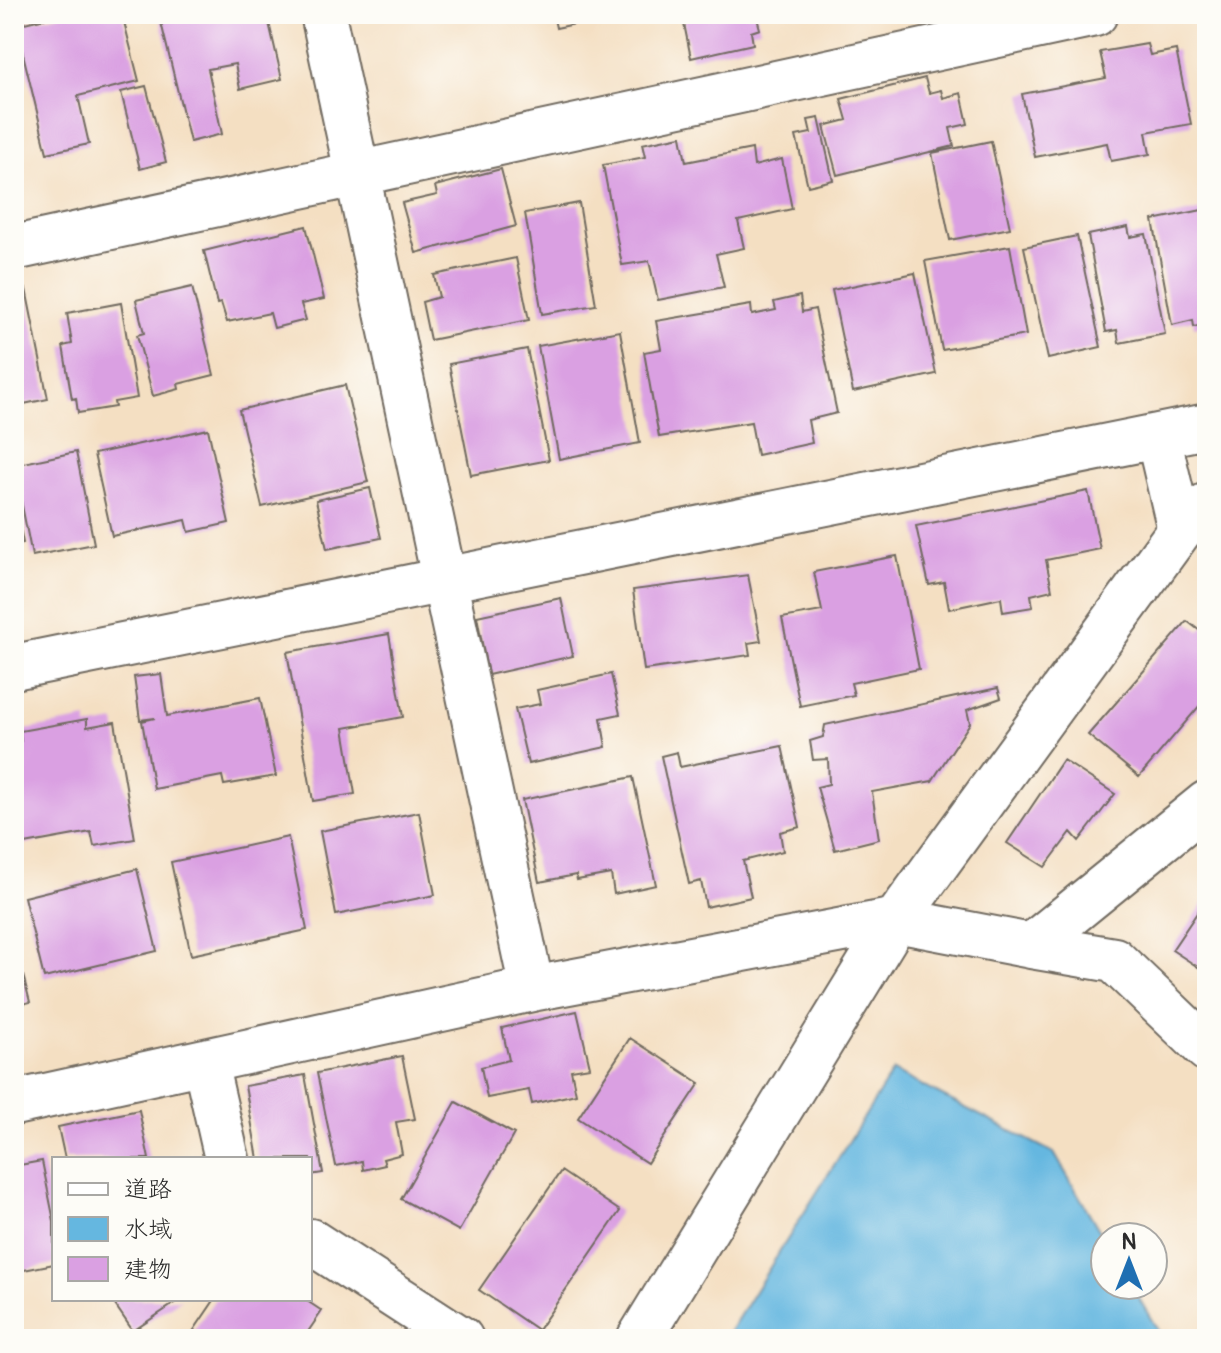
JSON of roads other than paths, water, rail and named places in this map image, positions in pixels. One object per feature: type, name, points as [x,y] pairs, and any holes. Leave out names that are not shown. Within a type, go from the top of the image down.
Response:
[{"type":"street","points":[[323,14],[532,989]]},
{"type":"street","points":[[14,248],[1095,14]]},
{"type":"street","points":[[14,667],[1207,426]]},
{"type":"street","points":[[639,1339],[896,920],[1193,517],[1158,436]]},
{"type":"street","points":[[1031,946],[1200,818]]},
{"type":"street","points":[[14,1103],[532,989],[896,920],[1114,960],[1207,1049]]},
{"type":"street","points":[[205,1062],[227,1157]]},
{"type":"street","points":[[312,1242],[461,1339]]},
{"type":"water","points":[[893,1071],[1054,1153],[1094,1221],[1089,1221],[1089,1301],[1140,1301],[1163,1339],[725,1339]]}]
